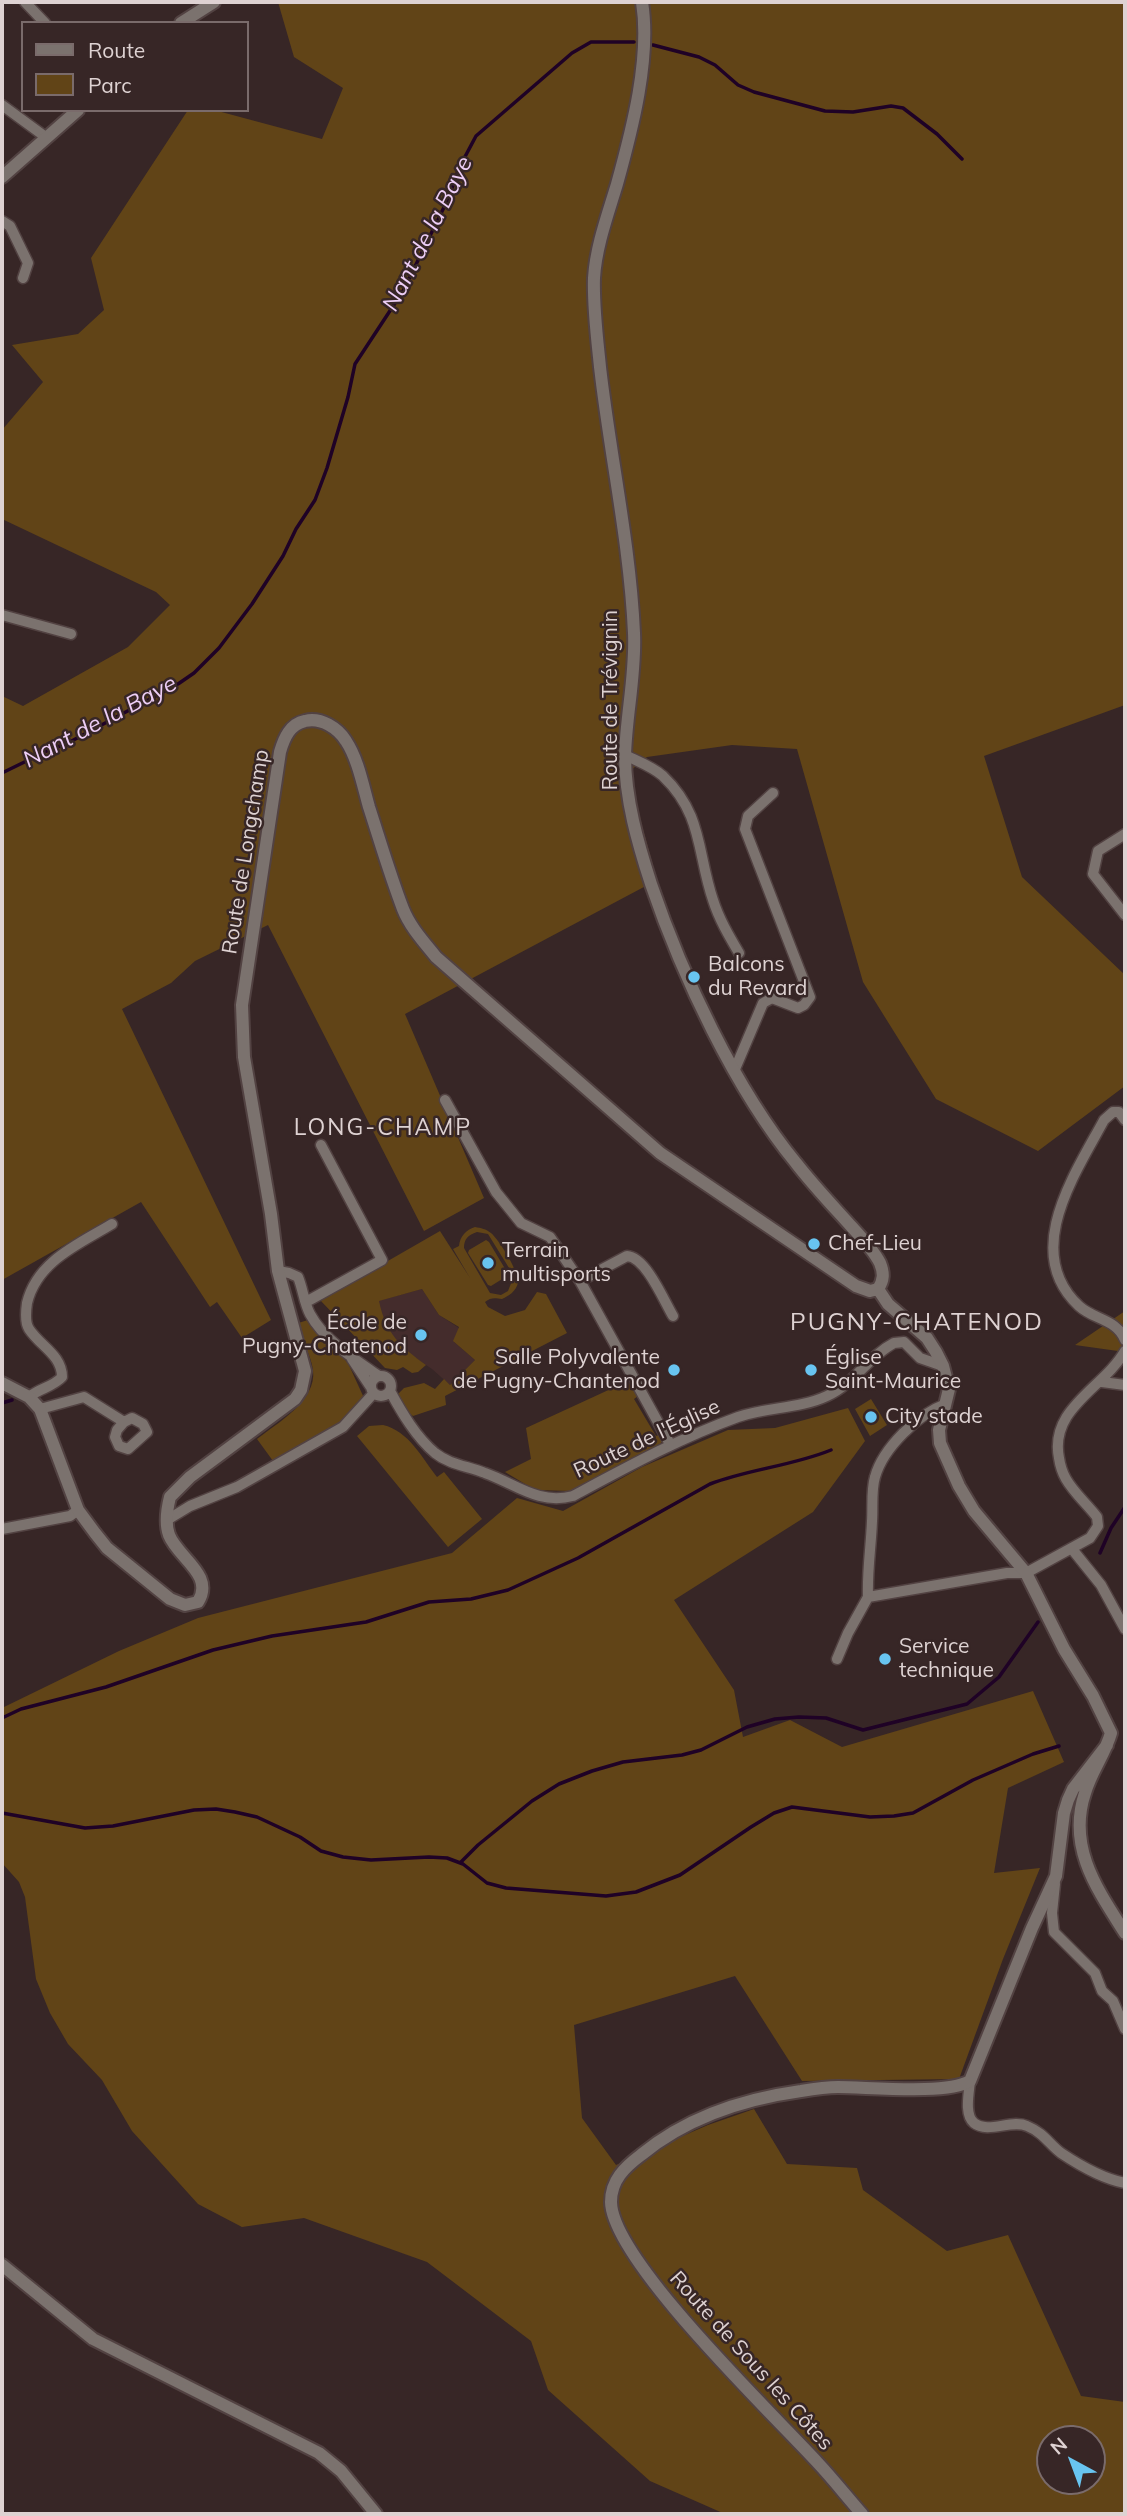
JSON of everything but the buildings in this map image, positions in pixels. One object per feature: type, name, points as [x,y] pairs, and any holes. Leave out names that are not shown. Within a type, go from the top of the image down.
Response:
[{"type":"street","points":[[25,2],[43,21]]},
{"type":"street","points":[[184,21],[214,2]]},
{"type":"street","name":"Route de Trévignin","points":[[642,2],[645,26],[632,130],[601,235],[594,275],[602,383],[634,635],[625,755],[626,784],[651,884],[693,990],[770,1129],[795,1163],[873,1251],[883,1273],[883,1282],[878,1289]]},
{"type":"street","points":[[2,105],[47,138]]},
{"type":"street","points":[[2,177],[76,112]]},
{"type":"street","points":[[2,221],[10,226],[28,262],[23,278]]},
{"type":"street","points":[[2,615],[71,634]]},
{"type":"street","name":"Route de Longchamp","points":[[167,1520],[170,1497],[176,1490],[295,1399],[302,1390],[305,1371],[280,1277],[244,1057],[242,1005],[280,752],[283,740],[295,725],[319,720],[335,729],[350,748],[405,913],[436,957],[660,1153],[856,1286],[870,1291],[878,1289]]},
{"type":"street","points":[[625,755],[662,775],[690,811],[698,833],[712,897],[723,925],[739,953]]},
{"type":"street","points":[[735,1069],[763,1003],[772,998],[798,1008],[804,1006],[810,997],[745,828],[748,816],[773,793]]},
{"type":"street","points":[[1125,834],[1098,851],[1093,874],[1125,915]]},
{"type":"street","points":[[446,1100],[496,1192],[521,1223],[550,1237],[580,1281],[670,1444]]},
{"type":"street","points":[[1125,1120],[1119,1112],[1113,1112],[1104,1120],[1066,1194],[1054,1236],[1055,1262],[1063,1289],[1083,1310],[1120,1329],[1125,1340]]},
{"type":"street","points":[[306,1302],[382,1260],[321,1145]]},
{"type":"street","points":[[29,1397],[36,1391],[55,1385],[62,1377],[62,1367],[28,1328],[26,1309],[30,1290],[56,1258],[112,1224]]},
{"type":"street","points":[[580,1281],[627,1256],[633,1256],[644,1266],[673,1317]]},
{"type":"street","points":[[2,1383],[29,1397],[40,1409],[78,1510],[107,1548],[170,1599],[179,1604],[191,1605],[201,1597],[202,1582],[170,1538],[167,1520],[190,1506],[237,1487],[343,1426],[390,1382],[350,1356],[324,1333],[309,1313],[298,1277],[289,1273],[280,1277]]},
{"type":"street","points":[[878,1289],[888,1304],[927,1339],[943,1366],[949,1389],[939,1430],[940,1443],[959,1486],[974,1511],[1026,1573],[1111,1733],[1085,1791],[1078,1818],[1081,1851],[1093,1880],[1125,1933]]},
{"type":"street","name":"Route de l'Église","points":[[379,1392],[443,1459],[486,1473],[525,1492],[548,1498],[573,1496],[670,1444],[741,1416],[829,1396],[894,1343],[904,1342],[920,1358],[943,1366]]},
{"type":"street","points":[[868,1597],[1007,1573],[1026,1573],[1095,1534],[1097,1517],[1063,1475],[1058,1453],[1060,1428],[1074,1406],[1116,1367],[1125,1351]]},
{"type":"street","points":[[350,1356],[379,1392]]},
{"type":"street","points":[[379,1376],[373,1380],[379,1392]]},
{"type":"street","points":[[1102,1382],[1125,1385]]},
{"type":"street","points":[[40,1409],[84,1397],[124,1422]]},
{"type":"street","points":[[837,1659],[868,1597],[866,1568],[874,1477],[894,1443],[919,1419],[946,1404]]},
{"type":"street","points":[[2,1529],[71,1516],[78,1510]]},
{"type":"street","points":[[1072,1549],[1101,1585],[1125,1629]]},
{"type":"street","points":[[1107,1745],[1073,1788],[1068,1800],[1064,1813],[1052,1913],[1054,1932],[1096,1973],[1102,1991],[1113,2001],[1125,2029]]},
{"type":"street","points":[[1056,1876],[970,2081],[969,2116],[974,2123],[987,2127],[1010,2123],[1029,2127],[1046,2137],[1058,2152],[1107,2177],[1125,2183]]},
{"type":"street","name":"Route de Sous les Côtes","points":[[862,2514],[818,2463],[723,2363],[646,2272],[619,2229],[611,2203],[613,2190],[617,2178],[628,2165],[662,2138],[692,2121],[737,2105],[789,2093],[836,2087],[922,2089],[963,2085],[970,2081]]},
{"type":"street","points":[[2,2265],[93,2339],[319,2453],[341,2471],[376,2514]]},
{"type":"shaded area","name":"École de Pugny-Chatenod","points":[[422,1289],[439,1315],[459,1328],[454,1342],[475,1360],[450,1385],[432,1369],[393,1343],[370,1303]]},
{"type":"green space","points":[[278,2],[1125,2],[1125,705],[984,756],[1022,877],[1125,975],[1125,1086],[1038,1151],[936,1099],[863,982],[797,749],[732,745],[647,757],[630,771],[657,880],[405,1014],[484,1198],[424,1231],[268,925],[195,961],[171,983],[122,1009],[271,1320],[242,1338],[217,1302],[210,1307],[141,1202],[2,1280],[2,696],[23,706],[128,647],[170,605],[156,592],[2,519],[2,430],[43,382],[12,345],[78,334],[104,310],[91,258],[187,112],[221,112],[322,139],[343,88],[294,57]]},
{"type":"green space","points":[[475,1227],[495,1237],[518,1278],[512,1293],[502,1299],[487,1300],[485,1302],[488,1307],[505,1316],[525,1310],[537,1292],[546,1294],[567,1333],[445,1396],[446,1405],[413,1416],[397,1404],[398,1394],[404,1388],[424,1383],[435,1389],[444,1379],[450,1385],[475,1360],[453,1341],[459,1327],[439,1315],[422,1289],[379,1301],[395,1338],[426,1365],[418,1372],[412,1373],[403,1367],[397,1370],[385,1368],[320,1300],[440,1231],[470,1278],[453,1249],[459,1246],[466,1232]],"holes":[[[471,1234],[488,1234],[514,1276],[508,1291],[501,1295],[490,1293],[464,1248]]]},
{"type":"green space","name":"Terrain multisports","points":[[486,1240],[507,1272],[507,1276],[491,1286],[468,1253]]},
{"type":"green space","points":[[1125,1311],[1125,1352],[1075,1345]]},
{"type":"green space","points":[[308,1320],[348,1363],[364,1398],[342,1423],[273,1461],[257,1439],[294,1410],[309,1392],[313,1381],[312,1364],[295,1324]]},
{"type":"green space","points":[[628,1381],[638,1396],[634,1399],[656,1436],[661,1434],[664,1439],[660,1444],[571,1491],[535,1490],[505,1472],[531,1459],[526,1428]]},
{"type":"green space","name":"City stade","points":[[871,1399],[887,1425],[870,1436],[855,1409]]},
{"type":"green space","points":[[848,1408],[865,1441],[813,1512],[674,1600],[734,1690],[743,1737],[790,1720],[842,1747],[1033,1691],[1064,1762],[1008,1788],[994,1873],[1040,1868],[959,2079],[802,2081],[735,1976],[574,2025],[582,2118],[616,2165],[708,2125],[754,2109],[787,2164],[857,2168],[863,2190],[947,2251],[1008,2235],[1081,2396],[1125,2402],[1125,2514],[725,2514],[650,2481],[548,2390],[531,2341],[427,2262],[304,2218],[242,2227],[198,2204],[132,2131],[102,2080],[68,2044],[50,2013],[36,1979],[25,1897],[19,1882],[2,1863],[2,1708],[119,1651],[198,1618],[452,1553],[517,1498],[563,1511],[642,1467],[728,1430],[775,1428]]},
{"type":"green space","points":[[383,1425],[408,1439],[437,1477],[444,1472],[482,1519],[448,1547],[357,1436],[369,1426]]},
{"type":"waterway","name":"Nant de la Baye","points":[[2,773],[66,744],[178,684],[194,673],[219,648],[252,604],[315,500],[348,397],[355,364],[403,291],[476,136],[572,53],[591,42],[634,42]]},
{"type":"waterway","name":"Nant de la Baye","points":[[653,45],[699,57],[715,65],[738,85],[754,92],[825,111],[853,112],[891,106],[903,108],[937,134],[962,159]]},
{"type":"waterway","points":[[2,1403],[12,1400]]},
{"type":"waterway","points":[[2,1718],[21,1709],[106,1687],[213,1650],[272,1636],[366,1622],[429,1602],[471,1599],[508,1590],[578,1558],[710,1484],[831,1450]]},
{"type":"waterway","points":[[1100,1553],[1111,1528],[1125,1507]]},
{"type":"waterway","points":[[460,1863],[532,1801],[559,1784],[592,1771],[623,1762],[701,1750],[747,1727],[775,1719],[826,1718],[863,1730],[967,1704],[999,1677],[1038,1622]]},
{"type":"waterway","points":[[2,1813],[85,1828],[113,1826],[194,1810],[216,1809],[257,1817],[300,1837],[321,1851],[343,1857],[371,1860],[447,1858],[463,1864],[487,1883],[506,1888],[606,1896],[636,1892],[680,1875],[774,1813],[792,1807],[870,1817],[913,1813],[973,1780],[1033,1754],[1059,1746]]},
{"type":"place","name":"Balcons du Revard","points":[[694,977]]},
{"type":"place","name":"Chef-Lieu","points":[[814,1244]]},
{"type":"place","name":"Terrain multisports","points":[[488,1263]]},
{"type":"place","name":"École de Pugny-Chatenod","points":[[421,1335]]},
{"type":"place","name":"Salle Polyvalente de Pugny-Chantenod","points":[[674,1370]]},
{"type":"place","name":"Église Saint-Maurice","points":[[811,1370]]},
{"type":"place","name":"City stade","points":[[871,1417]]},
{"type":"place","name":"Service technique","points":[[885,1659]]},
{"type":"district","name":"LONG-CHAMP","points":[[383,1128]]},
{"type":"district","name":"PUGNY-CHATENOD","points":[[917,1323]]}]
